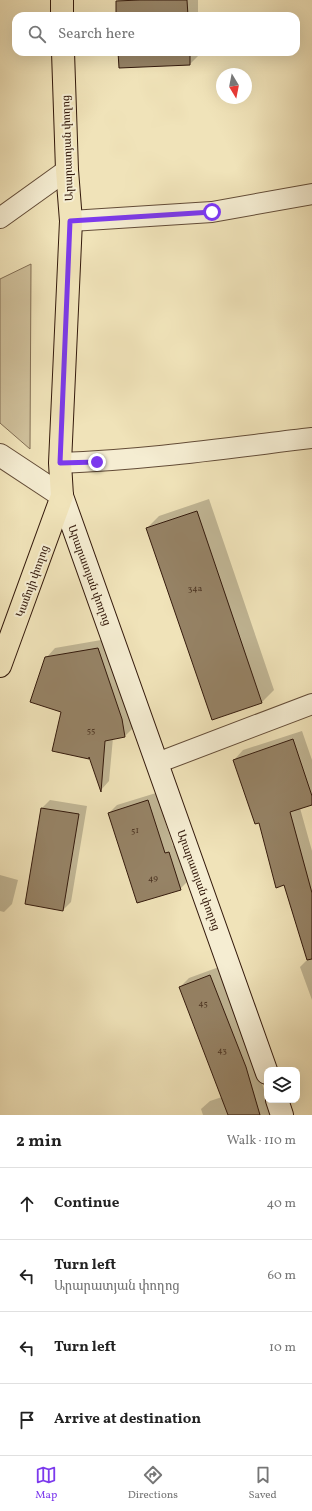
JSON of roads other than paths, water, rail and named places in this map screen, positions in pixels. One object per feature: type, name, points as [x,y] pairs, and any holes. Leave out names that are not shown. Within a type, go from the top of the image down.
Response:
[{"type":"main road","points":[[62,0],[62,12]]},
{"type":"main road","name":"Արարատյան փողոց","points":[[63,56],[70,221],[60,463],[62,496],[265,1067]]},
{"type":"main road","points":[[0,455],[62,496]]},
{"type":"main road","name":"Կամոյի փողոց","points":[[0,666],[62,496]]},
{"type":"main road","points":[[278,1103],[282,1115]]},
{"type":"street","points":[[0,218],[67,170]]},
{"type":"street","points":[[70,221],[212,212],[312,194]]},
{"type":"street","points":[[60,463],[97,462],[153,457],[312,438]]},
{"type":"street","points":[[157,763],[312,704]]}]
